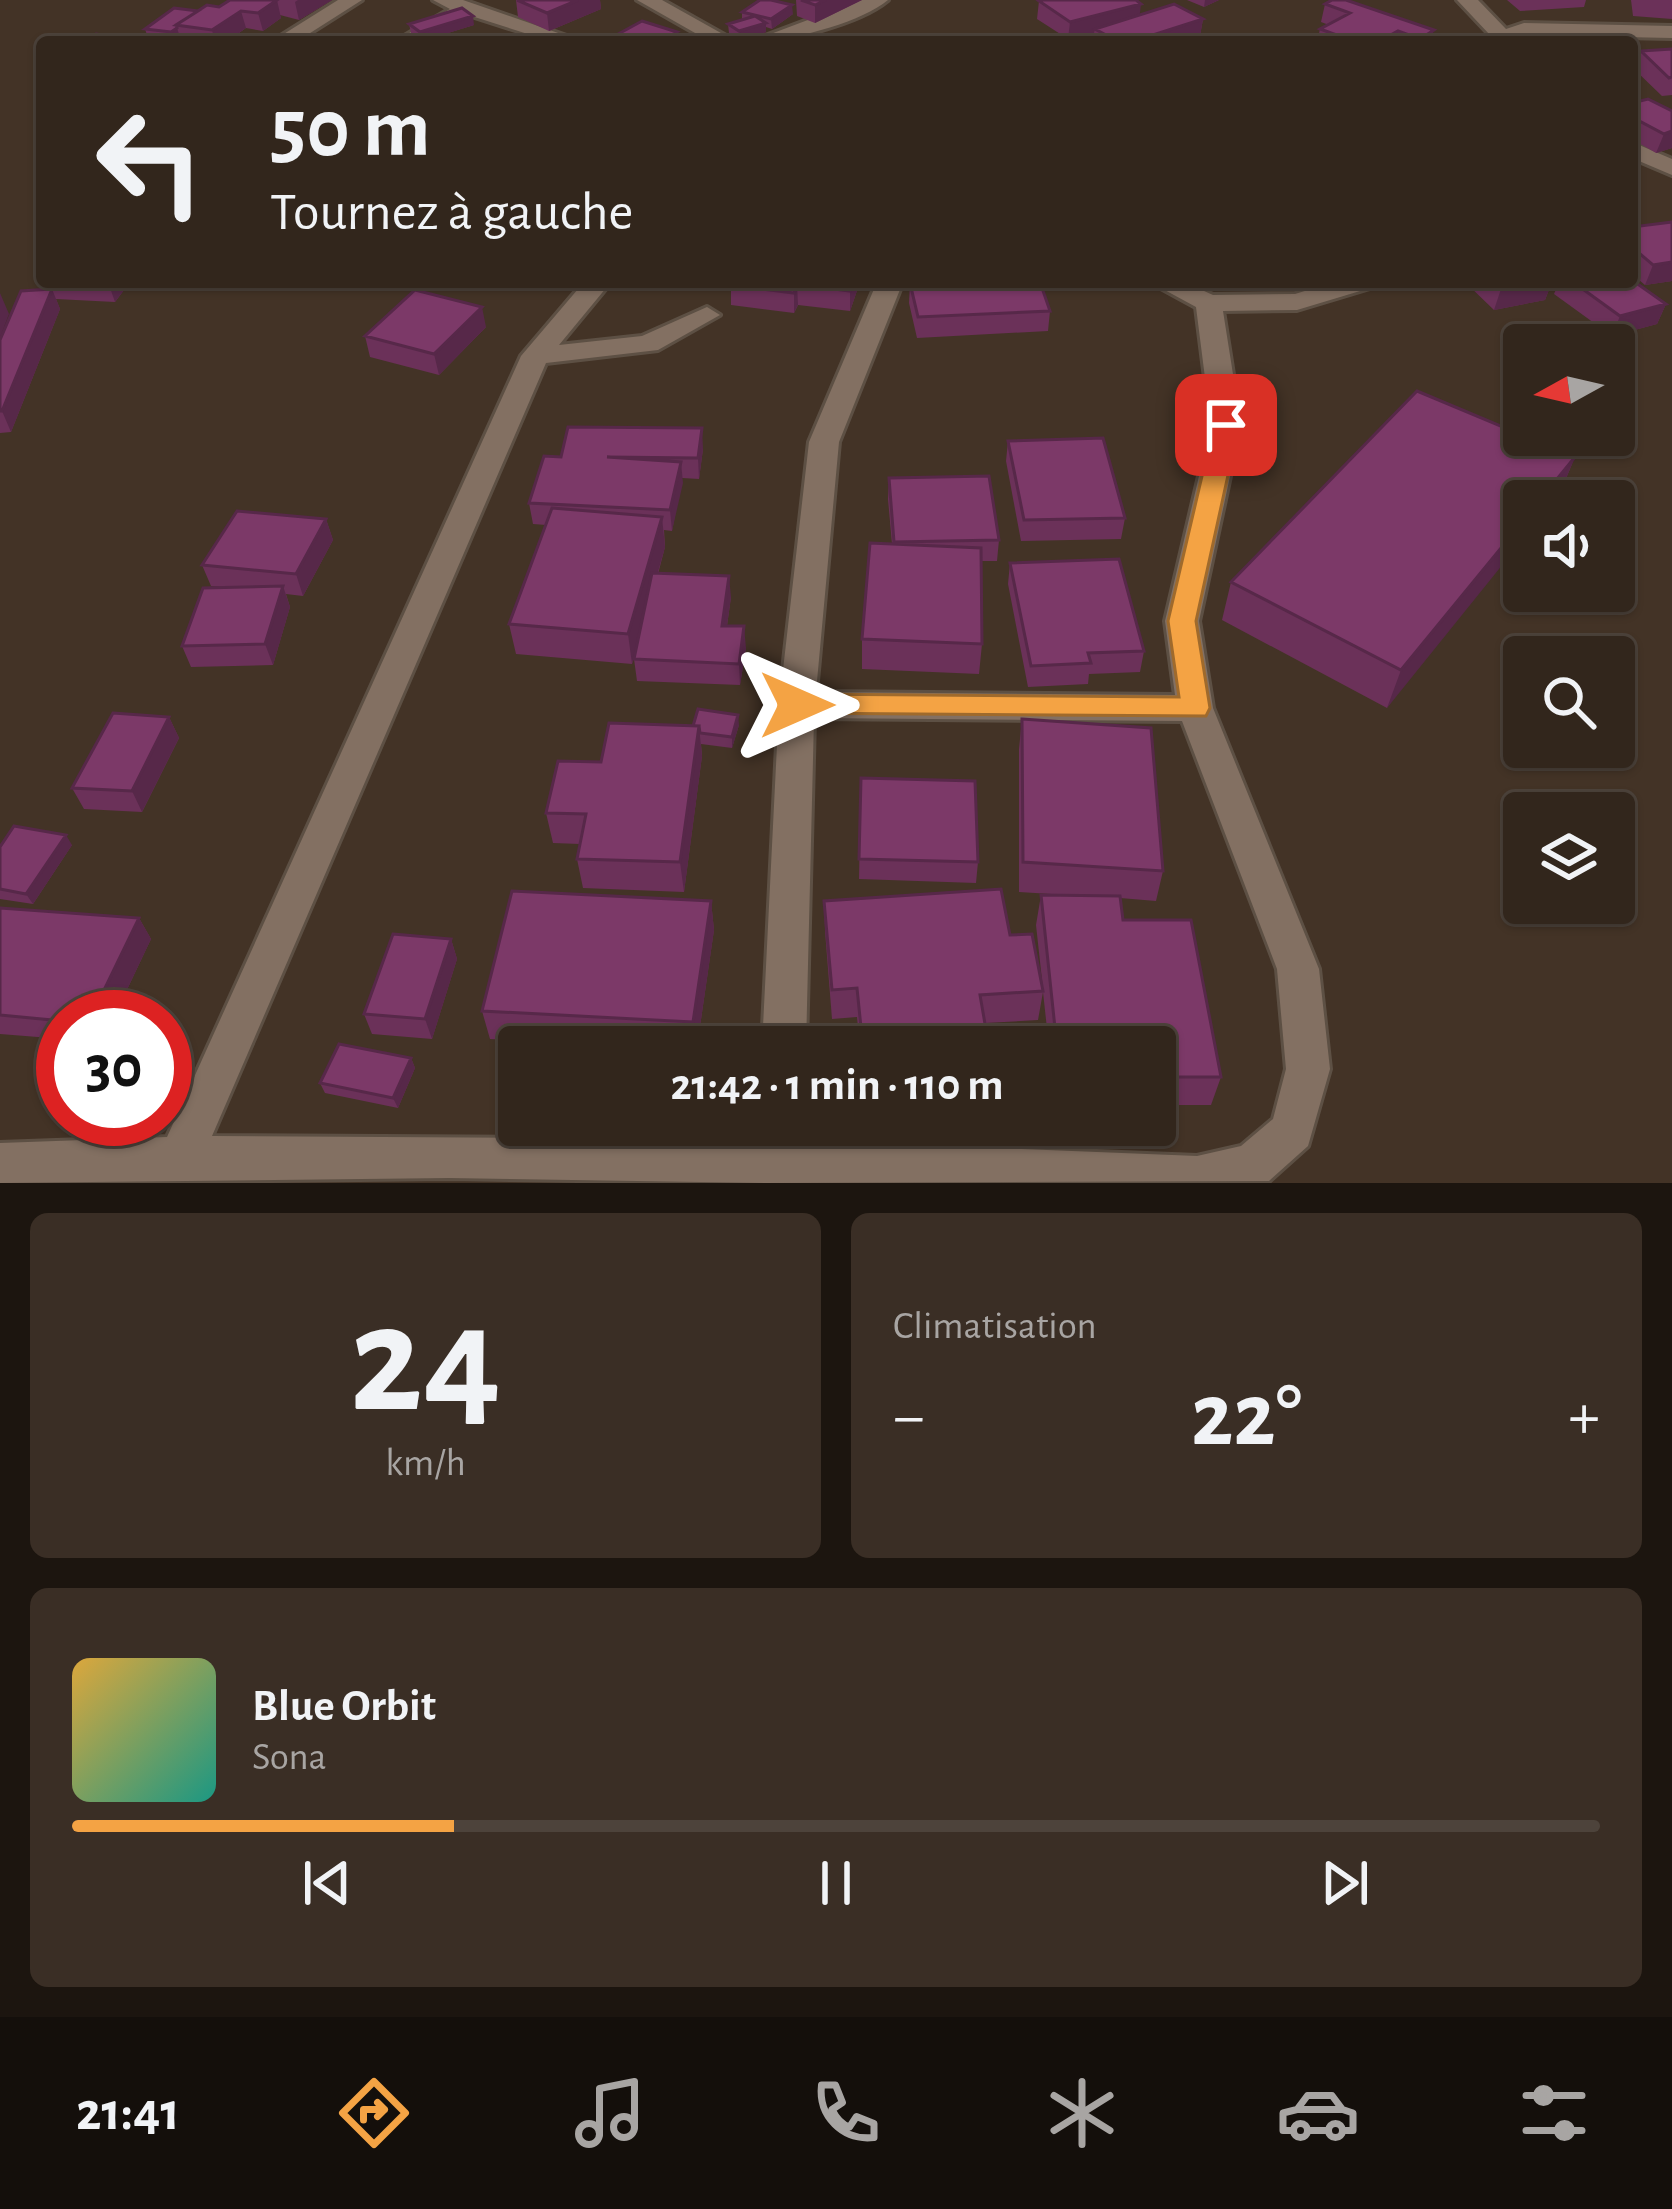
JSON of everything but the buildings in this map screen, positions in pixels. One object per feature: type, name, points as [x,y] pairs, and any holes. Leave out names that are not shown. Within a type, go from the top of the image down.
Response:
[{"type":"street","points":[[291,36],[352,0]]},
{"type":"street","points":[[647,0],[716,36]]},
{"type":"street","points":[[775,36],[805,25],[822,25],[878,0]]},
{"type":"street","points":[[1467,0],[1494,36]]},
{"type":"street","points":[[412,36],[454,3],[556,36]]},
{"type":"street","points":[[1509,36],[1560,28],[1672,32]]},
{"type":"street","points":[[1638,152],[1672,168]]},
{"type":"street","points":[[177,1170],[225,1050],[535,356],[593,288]]},
{"type":"street","points":[[785,1026],[797,705],[824,442],[888,288]]},
{"type":"street","points":[[1175,288],[1209,303],[1297,302],[1341,288]]},
{"type":"street","points":[[816,1146],[1096,1178],[1197,1178],[1253,1165],[1292,1131],[1308,1069],[1298,969],[1195,708],[1182,621],[1226,425],[1209,303]]},
{"type":"street","points":[[535,356],[648,344],[707,315]]},
{"type":"street","points":[[797,705],[1195,708]]},
{"type":"street","points":[[0,1165],[177,1170],[695,1146]]},
{"type":"route","points":[[797,705],[1195,708],[1182,621],[1226,425]]}]
